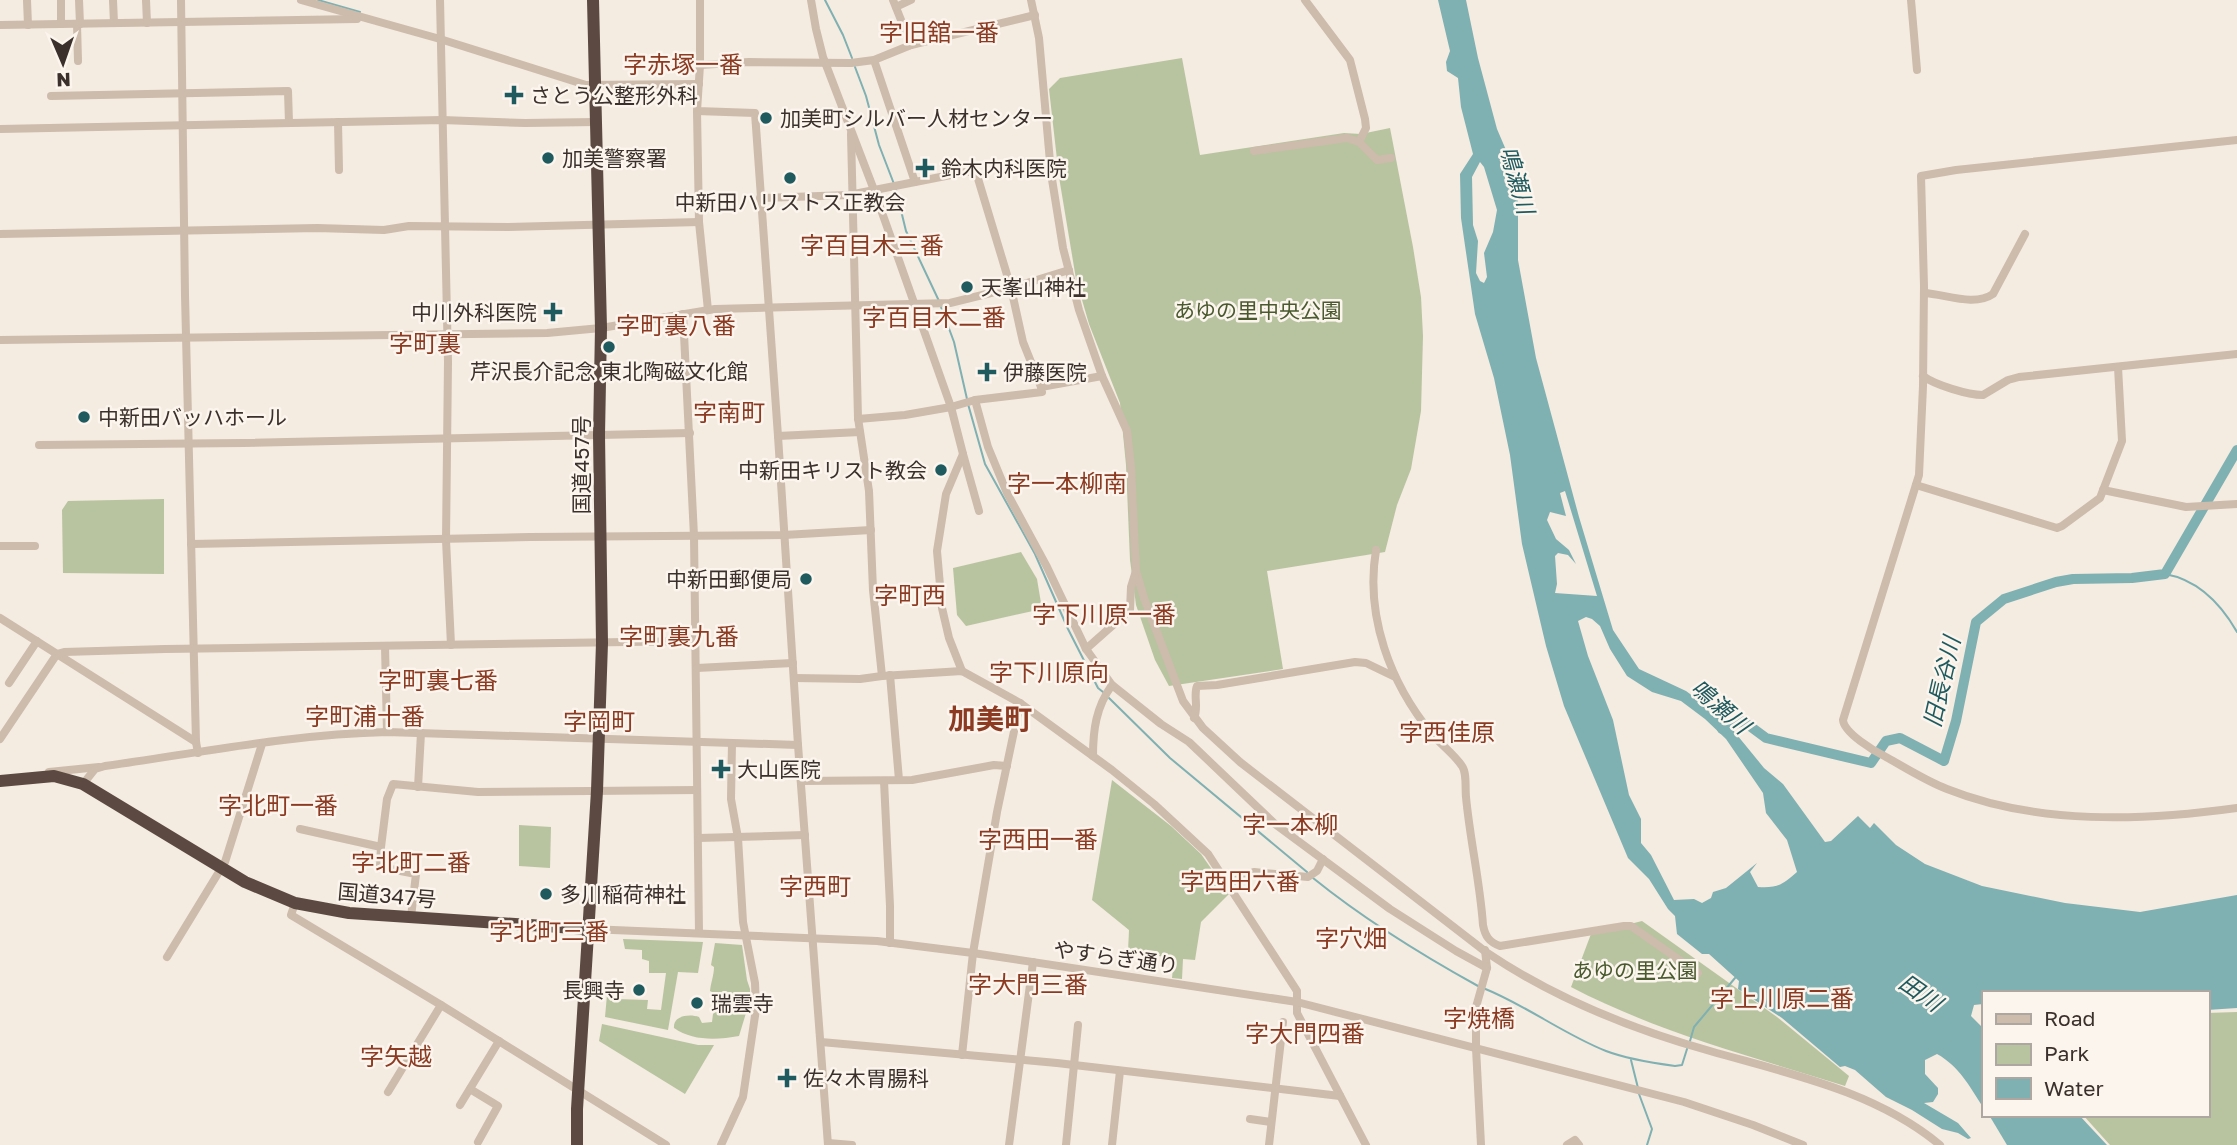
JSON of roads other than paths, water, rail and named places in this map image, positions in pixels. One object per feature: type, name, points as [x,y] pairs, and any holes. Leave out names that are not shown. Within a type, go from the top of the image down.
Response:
[{"type":"highway","name":"国道457号","points":[[589,929],[602,643],[599,435],[601,328],[593,0]]},
{"type":"highway","name":"国道347号","points":[[0,781],[40,776],[69,778],[222,868],[268,893],[295,903],[340,912],[589,929]]},
{"type":"highway","points":[[577,1145],[578,1089],[589,929]]},
{"type":"street","points":[[27,0],[28,25]]},
{"type":"street","points":[[61,0],[61,24]]},
{"type":"street","points":[[78,61],[79,0]]},
{"type":"street","points":[[113,0],[114,23]]},
{"type":"street","points":[[146,0],[146,23]]},
{"type":"street","points":[[181,0],[188,442],[198,753]]},
{"type":"street","points":[[301,0],[586,85],[699,84]]},
{"type":"street","points":[[440,0],[446,226],[446,540],[451,645]]},
{"type":"street","points":[[700,0],[697,111],[699,222],[708,310]]},
{"type":"street","points":[[811,0],[826,63],[951,407],[979,511]]},
{"type":"street","points":[[911,0],[894,3],[911,45]]},
{"type":"street","points":[[1031,0],[1041,50],[1054,195],[1069,270],[1079,310],[1102,376],[1127,431],[1136,571],[1173,677],[1194,718],[1240,762],[1514,971],[1629,1025],[1857,1096],[1913,1123],[1941,1145]]},
{"type":"street","points":[[1305,0],[1350,60],[1366,128],[1359,142]]},
{"type":"street","points":[[1911,0],[1917,70]]},
{"type":"street","points":[[700,65],[874,61],[911,45],[1035,15]]},
{"type":"street","points":[[0,25],[362,18]]},
{"type":"street","points":[[874,61],[915,182]]},
{"type":"street","points":[[51,96],[288,91],[289,123]]},
{"type":"street","points":[[697,111],[755,113],[828,1144],[852,1145]]},
{"type":"street","points":[[0,129],[442,120],[596,122]]},
{"type":"street","points":[[338,122],[339,170]]},
{"type":"street","points":[[852,131],[850,157],[858,419],[869,491],[873,590],[899,780]]},
{"type":"street","points":[[1254,150],[1334,138],[1352,138],[1377,160],[1391,158]]},
{"type":"street","points":[[2237,140],[1921,176],[1924,293],[1920,462],[1916,485],[1843,720],[1845,728],[1880,754],[1924,779],[1969,797],[2012,808],[2083,817],[2153,816],[2237,808]]},
{"type":"street","points":[[760,198],[853,195],[976,172],[1011,288],[1023,342],[1042,392],[971,401],[905,415],[858,419]]},
{"type":"street","points":[[0,234],[317,228],[384,230],[410,226],[699,222]]},
{"type":"street","points":[[1924,293],[1971,299],[1987,298],[1993,294],[2025,234]]},
{"type":"street","points":[[0,340],[547,333],[601,328],[708,310],[950,303],[1069,270]]},
{"type":"street","points":[[683,314],[694,536],[699,933]]},
{"type":"street","points":[[1923,376],[1952,388],[1983,395],[2012,379],[2237,354]]},
{"type":"street","points":[[1916,485],[2057,528],[2095,504],[2104,490],[2123,436],[2119,367]]},
{"type":"street","points":[[1041,387],[1102,376]]},
{"type":"street","points":[[971,401],[1007,493],[1108,691],[1141,706],[1161,724],[1189,742],[1275,824],[1390,909],[1487,968]]},
{"type":"street","points":[[778,436],[860,432]]},
{"type":"street","points":[[39,445],[690,433]]},
{"type":"street","points":[[962,671],[949,638],[942,608],[937,551],[946,494],[963,454]]},
{"type":"street","points":[[2104,490],[2186,507],[2237,504]]},
{"type":"street","points":[[191,544],[784,535],[872,530]]},
{"type":"street","points":[[0,546],[35,546]]},
{"type":"street","points":[[1376,550],[1374,583],[1379,626],[1395,677],[1432,734],[1463,767],[1469,839],[1483,925],[1491,943],[1500,946],[1631,926],[1698,973]]},
{"type":"street","points":[[1086,649],[1130,610],[1131,587],[1136,571]]},
{"type":"street","points":[[0,618],[196,742]]},
{"type":"street","points":[[9,683],[37,641]]},
{"type":"street","points":[[0,739],[57,654],[64,652],[695,642]]},
{"type":"street","points":[[385,646],[387,732]]},
{"type":"street","points":[[1194,718],[1198,710],[1197,686],[1355,662],[1366,663],[1395,677]]},
{"type":"street","points":[[696,668],[793,663]]},
{"type":"street","points":[[794,678],[860,679],[962,671],[1020,703],[1133,787],[1208,854],[1228,883],[1297,991],[1297,1013],[1366,1145]]},
{"type":"street","points":[[1093,756],[1097,712],[1108,691]]},
{"type":"street","points":[[961,1055],[973,953],[1020,703]]},
{"type":"street","points":[[40,776],[48,772],[332,735],[387,732],[798,745]]},
{"type":"street","points":[[418,787],[421,733]]},
{"type":"street","points":[[721,1145],[743,1097],[756,1009],[755,983],[744,935],[738,838],[731,799],[732,743]]},
{"type":"street","points":[[167,957],[222,868],[262,744]]},
{"type":"street","points":[[801,781],[912,780],[994,765],[1007,766]]},
{"type":"street","points":[[83,784],[95,769],[105,766]]},
{"type":"street","points":[[884,781],[890,943]]},
{"type":"street","points":[[411,917],[416,874],[380,867],[387,799],[393,784],[478,792],[697,790]]},
{"type":"street","points":[[300,829],[382,847]]},
{"type":"street","points":[[698,838],[805,835]]},
{"type":"street","points":[[1228,883],[1254,872],[1301,874],[1308,877],[1318,871],[1324,859]]},
{"type":"street","points":[[295,903],[291,915],[441,1004],[666,1145]]},
{"type":"street","points":[[1481,1145],[1476,1007],[1487,968],[1486,952],[1473,933],[1477,927],[1483,925]]},
{"type":"street","name":"やすらぎ通り","points":[[589,929],[890,943],[1297,1002],[1712,1110],[1803,1145]]},
{"type":"street","points":[[1009,1145],[1033,962]]},
{"type":"street","points":[[388,1092],[441,1004]]},
{"type":"street","points":[[1269,1145],[1283,1022]]},
{"type":"street","points":[[1066,1145],[1078,1025]]},
{"type":"street","points":[[460,1105],[499,1041]]},
{"type":"street","points":[[821,1042],[1075,1065],[1340,1096]]},
{"type":"street","points":[[1112,1145],[1120,1071]]},
{"type":"street","points":[[470,1088],[498,1106],[478,1142]]},
{"type":"street","points":[[1250,1119],[1271,1122]]},
{"type":"street","points":[[1567,1145],[1575,1139],[1579,1145]]},
{"type":"water","points":[[1438,0],[1466,0],[1497,129],[1518,178],[1518,260],[1536,358],[1613,630],[1639,669],[1686,691],[1724,719],[1764,768],[1783,784],[1825,842],[1831,841],[1858,816],[1870,828],[1874,823],[1896,845],[1925,864],[1982,886],[2065,903],[2140,912],[2237,895],[2237,1008],[2209,1010],[2209,991],[1982,991],[1982,1004],[1974,1005],[1971,1016],[1982,1027],[1982,1106],[1963,1078],[1945,1059],[1937,1054],[1925,1060],[1925,1074],[1938,1088],[1938,1094],[1933,1102],[1924,1103],[1958,1123],[1971,1138],[1968,1139],[1942,1129],[1886,1097],[1855,1070],[1840,1067],[1782,1018],[1738,989],[1739,981],[1709,954],[1702,954],[1677,934],[1675,916],[1649,879],[1628,858],[1564,706],[1546,646],[1522,544],[1510,455],[1494,378],[1475,314],[1461,218],[1460,174],[1473,154],[1461,107],[1458,78],[1447,71],[1446,62],[1450,51]],"holes":[[[1480,162],[1484,167],[1497,210],[1493,232],[1484,253],[1487,277],[1484,283],[1476,273],[1478,241],[1473,225],[1472,177]],[[1565,491],[1597,596],[1555,593],[1555,556],[1558,553],[1568,555],[1576,564],[1569,550],[1556,539],[1547,520],[1550,512],[1566,516],[1560,493]],[[1586,617],[1600,626],[1610,649],[1627,676],[1652,692],[1681,701],[1726,739],[1763,793],[1766,813],[1787,840],[1797,872],[1783,883],[1758,887],[1750,872],[1757,863],[1726,888],[1713,892],[1711,898],[1702,903],[1694,899],[1674,900],[1651,855],[1641,843],[1641,819],[1629,795],[1613,720],[1588,656],[1578,621]]]},
{"type":"water","points":[[1990,1117],[2081,1117],[2107,1145],[2007,1145]]},
{"type":"waterway","points":[[318,0],[360,12]]},
{"type":"waterway","points":[[825,0],[852,58]]},
{"type":"waterway","points":[[855,67],[894,184]]},
{"type":"waterway","points":[[896,190],[906,231],[939,301]]},
{"type":"waterway","points":[[941,307],[954,342],[967,399]]},
{"type":"waterway","points":[[968,404],[985,464],[1035,554],[1068,629],[1098,688],[1103,692]]},
{"type":"waterway","name":"旧長谷川","points":[[1722,729],[1743,721],[1766,738],[1871,763],[1886,741],[1900,738],[1944,761],[1956,721],[1976,622],[2004,599],[2056,582],[2165,574],[2237,450]]},
{"type":"waterway","points":[[2165,574],[2188,582],[2208,595],[2224,612],[2237,632]]},
{"type":"waterway","points":[[1109,698],[1170,758],[1307,872]]},
{"type":"waterway","points":[[1313,878],[1393,936],[1478,986]]},
{"type":"waterway","points":[[1690,1041],[1694,1027],[1735,978]]},
{"type":"waterway","points":[[1483,988],[1614,1054],[1675,1066],[1682,1065],[1687,1049]]},
{"type":"waterway","points":[[1631,1060],[1638,1088]]},
{"type":"waterway","points":[[1639,1094],[1652,1129],[1647,1145]]},
{"type":"place","name":"さとう公整形外科","points":[[514,95]]},
{"type":"place","name":"加美町シルバー人材センター","points":[[766,118]]},
{"type":"place","name":"加美警察署","points":[[548,158]]},
{"type":"place","name":"鈴木内科医院","points":[[925,168]]},
{"type":"place","name":"中新田ハリストス正教会","points":[[790,178]]},
{"type":"place","name":"天峯山神社","points":[[967,287]]},
{"type":"place","name":"中川外科医院","points":[[553,312]]},
{"type":"place","name":"芹沢長介記念 東北陶磁文化館","points":[[609,347]]},
{"type":"place","name":"伊藤医院","points":[[987,372]]},
{"type":"place","name":"中新田バッハホール","points":[[84,417]]},
{"type":"place","name":"中新田キリスト教会","points":[[941,470]]},
{"type":"place","name":"中新田郵便局","points":[[806,579]]},
{"type":"place","name":"大山医院","points":[[721,769]]},
{"type":"place","name":"多川稲荷神社","points":[[546,894]]},
{"type":"place","name":"長興寺","points":[[639,990]]},
{"type":"place","name":"瑞雲寺","points":[[697,1003]]},
{"type":"place","name":"佐々木胃腸科","points":[[787,1078]]},
{"type":"district","name":"字旧舘一番","points":[[939,31]]},
{"type":"district","name":"字赤塚一番","points":[[683,63]]},
{"type":"district","name":"字百目木三番","points":[[872,244]]},
{"type":"district","name":"字百目木二番","points":[[934,316]]},
{"type":"district","name":"字町裏八番","points":[[676,324]]},
{"type":"district","name":"字町裏","points":[[425,342]]},
{"type":"district","name":"字南町","points":[[729,411]]},
{"type":"district","name":"字一本柳南","points":[[1067,482]]},
{"type":"district","name":"字町西","points":[[910,594]]},
{"type":"district","name":"字下川原一番","points":[[1104,613]]},
{"type":"district","name":"字町裏九番","points":[[679,635]]},
{"type":"district","name":"字下川原向","points":[[1049,671]]},
{"type":"district","name":"字町裏七番","points":[[438,679]]},
{"type":"district","name":"字町浦十番","points":[[365,715]]},
{"type":"district","name":"加美町","points":[[990,718]]},
{"type":"district","name":"字岡町","points":[[599,720]]},
{"type":"district","name":"字西佳原","points":[[1447,731]]},
{"type":"district","name":"字北町一番","points":[[278,804]]},
{"type":"district","name":"字一本柳","points":[[1290,823]]},
{"type":"district","name":"字西田一番","points":[[1038,838]]},
{"type":"district","name":"字北町二番","points":[[411,861]]},
{"type":"district","name":"字西田六番","points":[[1240,880]]},
{"type":"district","name":"字西町","points":[[815,885]]},
{"type":"district","name":"字北町三番","points":[[549,930]]},
{"type":"district","name":"字穴畑","points":[[1351,937]]},
{"type":"district","name":"字大門三番","points":[[1028,983]]},
{"type":"district","name":"字上川原二番","points":[[1782,997]]},
{"type":"district","name":"字焼橋","points":[[1479,1017]]},
{"type":"district","name":"字大門四番","points":[[1305,1032]]},
{"type":"district","name":"字矢越","points":[[396,1055]]},
{"type":"water label","name":"鳴瀬川","points":[[1518,180]]},
{"type":"water label","name":"鳴瀬川","points":[[1721,706]]},
{"type":"water label","name":"田川","points":[[1921,992]]},
{"type":"park label","name":"あゆの里中央公園","points":[[1258,310]]},
{"type":"park label","name":"あゆの里公園","points":[[1635,970]]}]
